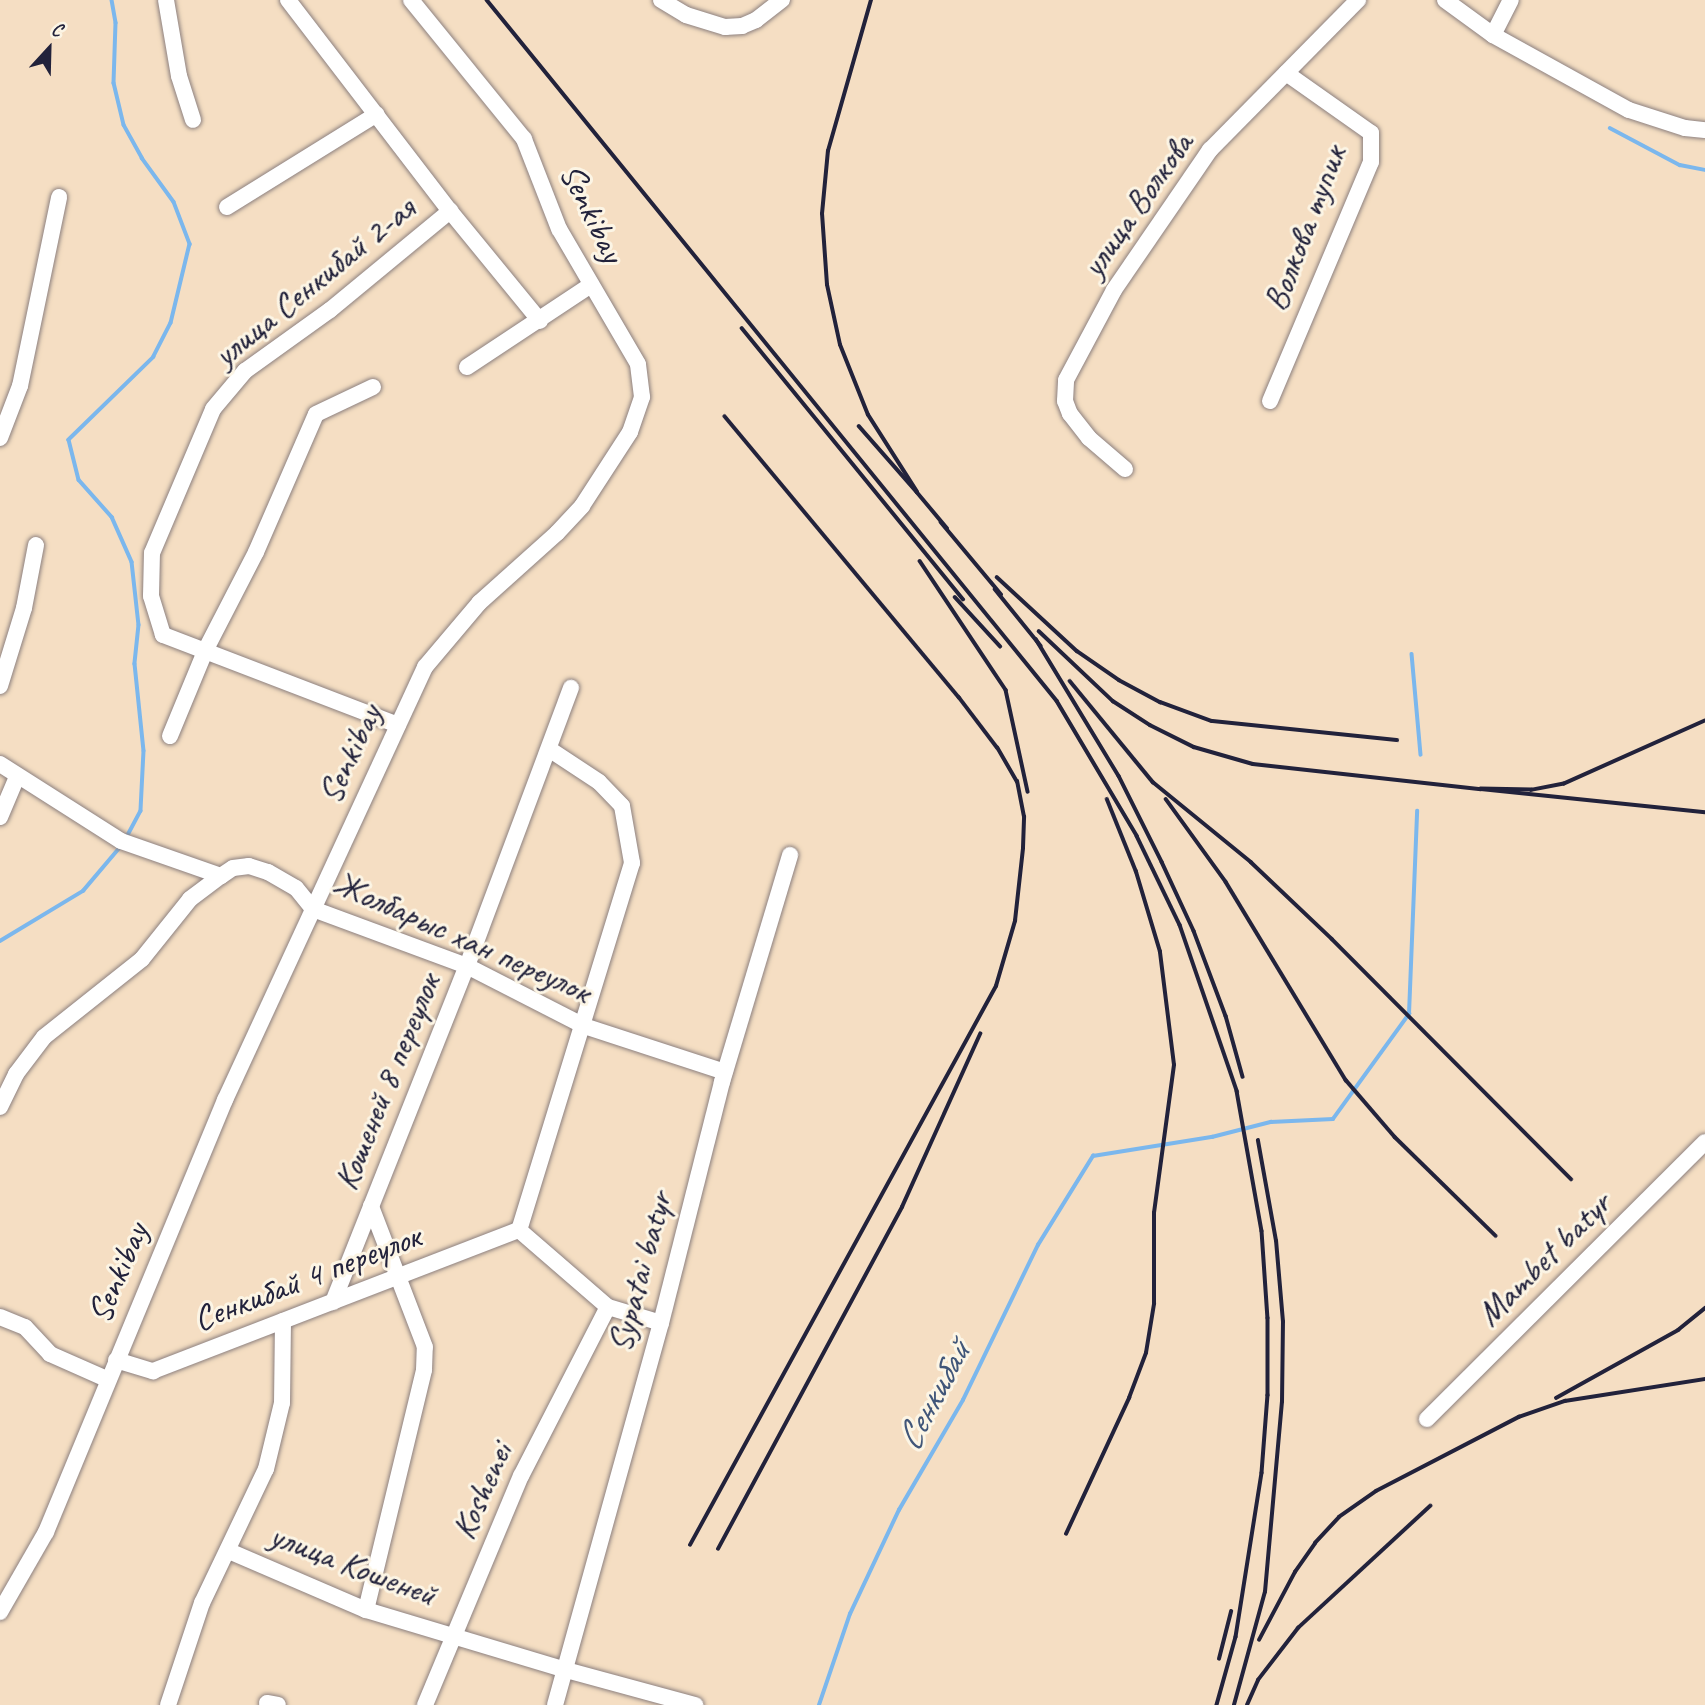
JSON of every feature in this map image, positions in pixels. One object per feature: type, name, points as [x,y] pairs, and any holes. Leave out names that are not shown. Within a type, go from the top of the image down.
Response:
[{"type":"street","points":[[166,0],[179,76],[193,120]]},
{"type":"street","name":"улица Сенкибай 2-ая","points":[[288,0],[450,211],[540,321]]},
{"type":"street","name":"Senkibay","points":[[0,1612],[46,1532],[225,1100],[425,667],[479,603],[557,533],[582,506],[629,432],[642,397],[638,364],[559,229],[524,139],[411,0]]},
{"type":"street","points":[[661,0],[686,15],[725,27],[742,26],[756,20],[782,0]]},
{"type":"street","name":"улица Волкова","points":[[1125,469],[1089,438],[1070,414],[1065,401],[1066,380],[1114,290],[1210,150],[1358,0]]},
{"type":"street","points":[[1445,0],[1493,36],[1629,110],[1685,128],[1705,130]]},
{"type":"street","points":[[1493,36],[1511,0]]},
{"type":"street","name":"Волкова тупик","points":[[1270,401],[1371,162],[1371,133],[1286,73]]},
{"type":"street","points":[[228,207],[377,114]]},
{"type":"street","points":[[0,438],[20,386],[59,197]]},
{"type":"street","name":"улица Сенкибай 2-ая","points":[[398,725],[206,649],[163,635],[151,596],[152,553],[213,409],[246,371],[330,310],[450,211]]},
{"type":"street","points":[[467,367],[591,285]]},
{"type":"street","points":[[170,736],[206,649],[256,552],[316,414],[373,387]]},
{"type":"street","points":[[0,686],[24,608],[37,545]]},
{"type":"street","name":"Кошеней 8 переулок","points":[[333,1302],[467,966],[571,688]]},
{"type":"street","points":[[548,749],[599,782],[622,806],[632,863],[519,1230],[608,1307],[661,1324]]},
{"type":"street","points":[[0,764],[121,841],[221,876]]},
{"type":"street","points":[[0,817],[17,777]]},
{"type":"street","name":"Sypatai batyr","points":[[555,1705],[661,1324],[725,1072],[790,855]]},
{"type":"street","name":"Жолбарыс хан переулок","points":[[221,876],[233,868],[249,866],[268,872],[296,888],[313,909],[467,966],[584,1026],[725,1072]]},
{"type":"street","points":[[0,1107],[16,1074],[44,1037],[142,959],[190,898],[221,876]]},
{"type":"street","name":"Mambet batyr","points":[[1427,1419],[1705,1142]]},
{"type":"street","points":[[366,1610],[424,1370],[425,1347],[396,1278],[371,1206]]},
{"type":"street","name":"Сенкибай 4 переулок","points":[[116,1360],[153,1371],[519,1230]]},
{"type":"street","name":"Koshenei","points":[[425,1705],[521,1476],[608,1307]]},
{"type":"street","points":[[0,1317],[25,1327],[50,1354],[109,1380]]},
{"type":"street","points":[[168,1705],[202,1603],[266,1469],[282,1403],[283,1321]]},
{"type":"street","name":"улица Кошеней","points":[[229,1551],[366,1610],[566,1671]]},
{"type":"street","points":[[566,1671],[695,1705]]},
{"type":"waterway","points":[[112,0],[116,23],[114,83],[124,125],[142,158],[174,202],[190,244],[171,323],[154,357],[69,440],[79,480],[112,517],[132,562],[139,625],[135,664],[144,751],[141,811],[127,837]]},
{"type":"waterway","points":[[1610,128],[1680,165],[1705,170]]},
{"type":"waterway","points":[[1412,654],[1421,755]]},
{"type":"waterway","name":"Сенкибай","points":[[819,1705],[850,1614],[899,1510],[963,1400],[1038,1245],[1093,1156],[1212,1137],[1271,1122],[1333,1119],[1409,1014],[1417,811]]},
{"type":"waterway","points":[[0,941],[83,891],[121,846]]},
{"type":"railway","points":[[487,0],[1057,701],[1137,836],[1180,925],[1237,1091],[1262,1231],[1268,1318],[1268,1395],[1262,1473],[1236,1637],[1217,1705]]},
{"type":"railway","points":[[859,426],[917,492],[868,415],[840,345],[827,285],[822,214],[828,151],[871,0]]},
{"type":"railway","points":[[742,328],[963,599]]},
{"type":"railway","points":[[690,1545],[996,986],[1015,921],[1024,817],[1017,782],[997,748],[959,698],[725,417]]},
{"type":"railway","points":[[917,492],[947,528]]},
{"type":"railway","points":[[941,522],[1001,594]]},
{"type":"railway","points":[[920,561],[1006,690],[1028,792]]},
{"type":"railway","points":[[997,577],[1077,651],[1119,680],[1160,702],[1212,721],[1397,740]]},
{"type":"railway","points":[[995,589],[1041,646]]},
{"type":"railway","points":[[955,597],[1000,646]]},
{"type":"railway","points":[[1039,631],[1113,701],[1150,725],[1194,747],[1253,764],[1481,789]]},
{"type":"railway","points":[[1036,639],[1119,776],[1162,862],[1194,931],[1226,1016],[1243,1077]]},
{"type":"railway","points":[[1070,681],[1153,782],[1251,862],[1332,939],[1571,1179]]},
{"type":"railway","points":[[1705,721],[1564,784],[1532,790],[1481,789],[1705,812]]},
{"type":"railway","points":[[1166,799],[1226,882],[1346,1080],[1395,1137],[1496,1236]]},
{"type":"railway","points":[[1066,1534],[1129,1398],[1146,1353],[1154,1304],[1154,1213],[1174,1065],[1160,952],[1136,872],[1107,800]]},
{"type":"railway","points":[[718,1549],[902,1207],[980,1034]]},
{"type":"railway","points":[[1234,1705],[1265,1592],[1282,1402],[1283,1322],[1276,1241],[1258,1141]]},
{"type":"railway","points":[[1556,1398],[1678,1330],[1705,1308]]},
{"type":"railway","points":[[1259,1640],[1295,1572],[1315,1543],[1339,1517],[1376,1491],[1519,1417],[1565,1401],[1705,1379]]},
{"type":"railway","points":[[1247,1705],[1258,1680],[1298,1628],[1430,1506]]},
{"type":"railway","points":[[1219,1659],[1231,1612]]}]
